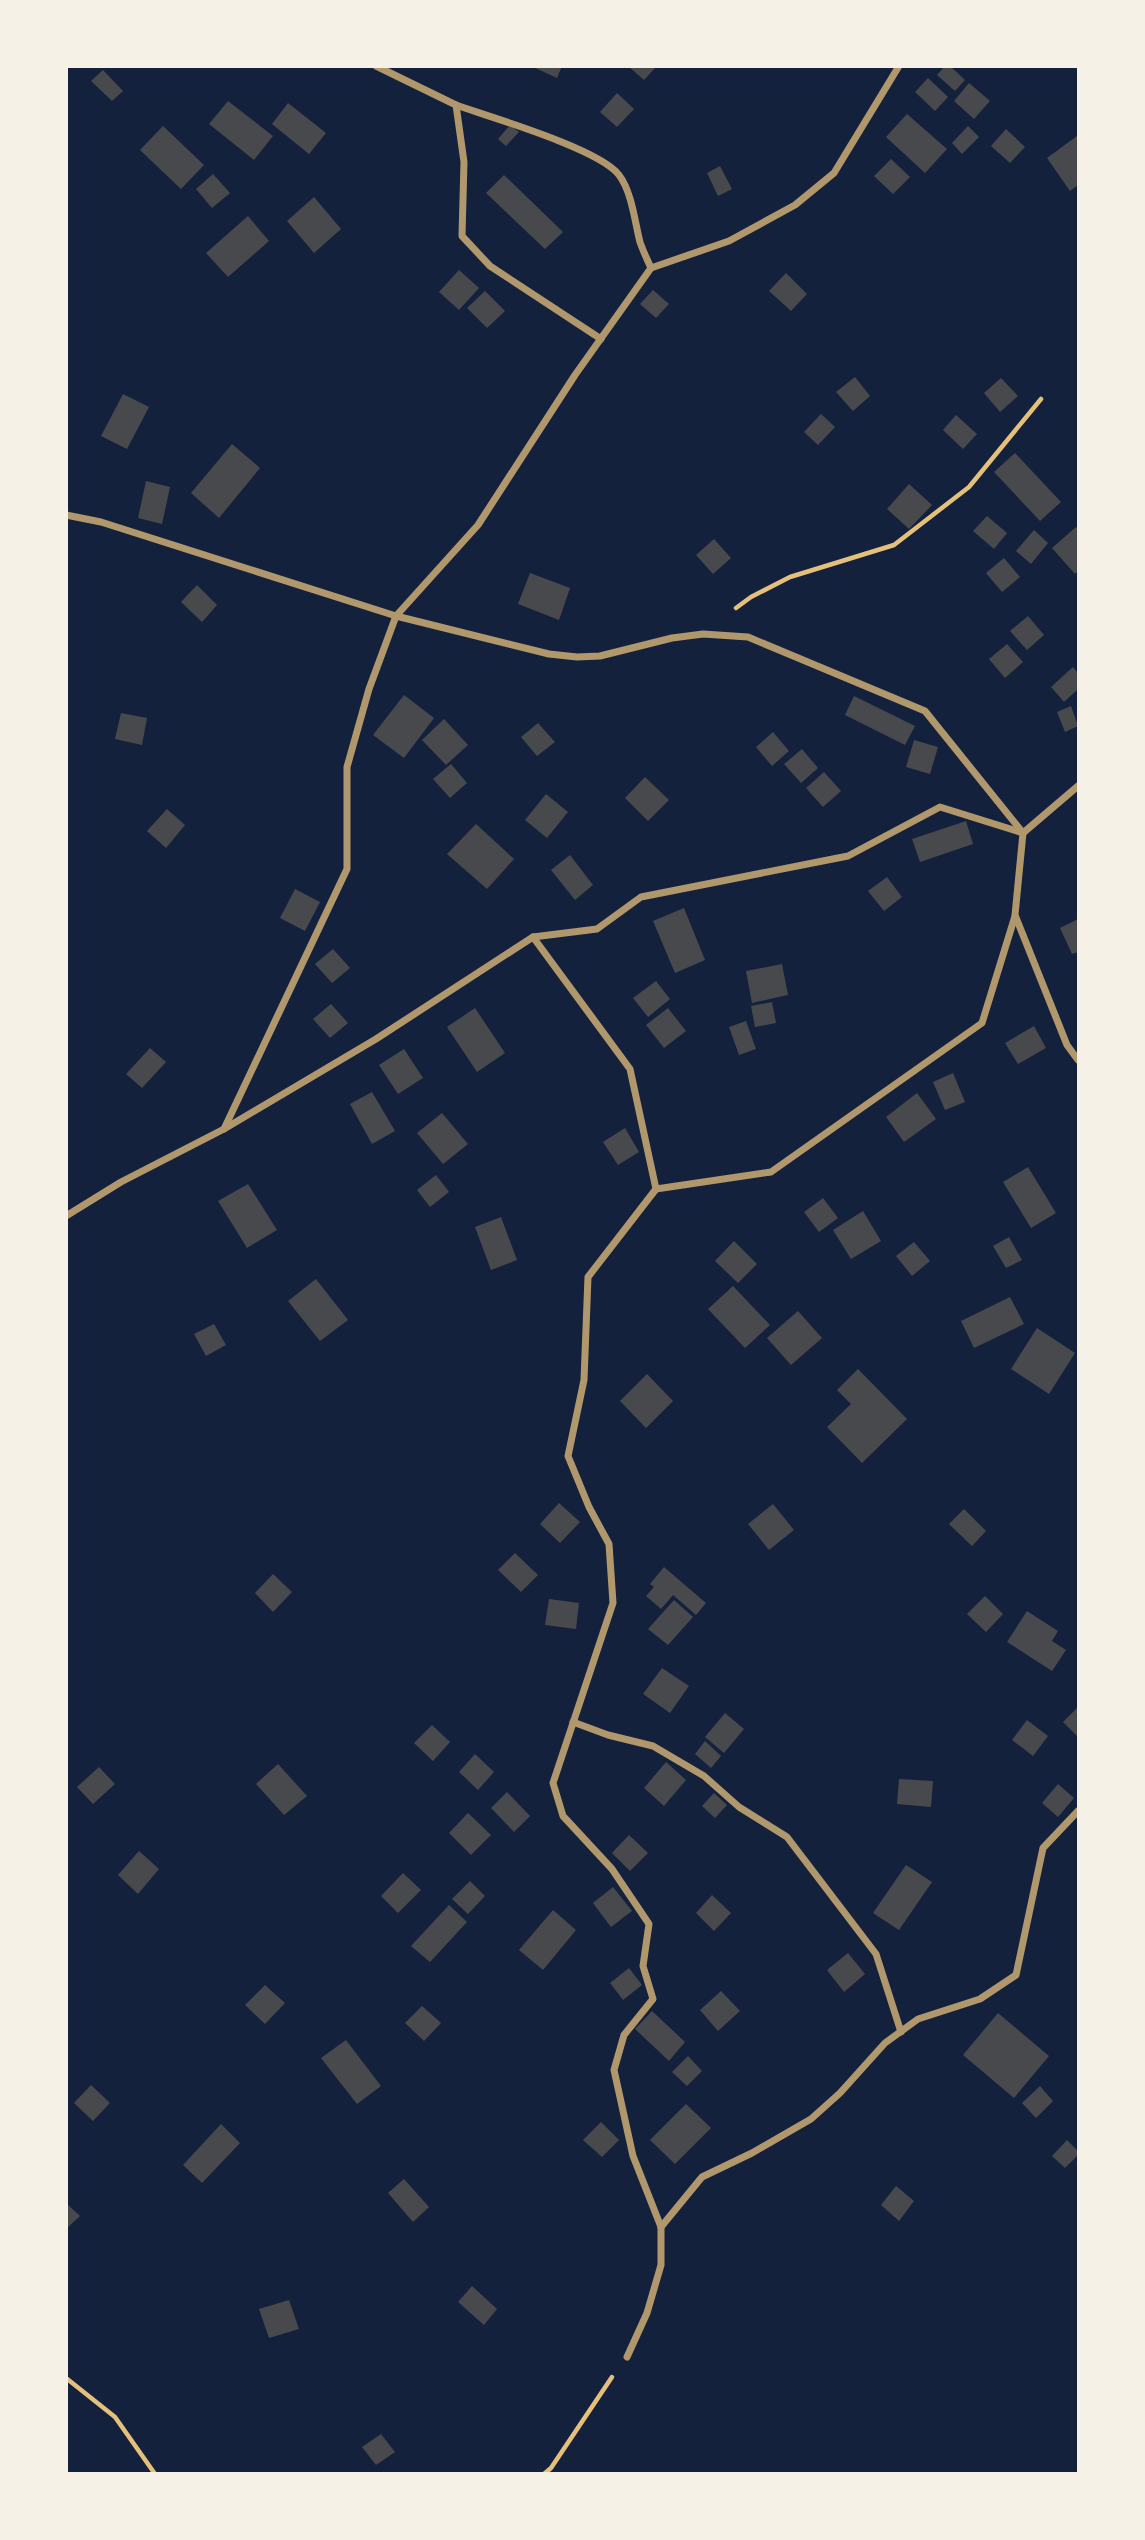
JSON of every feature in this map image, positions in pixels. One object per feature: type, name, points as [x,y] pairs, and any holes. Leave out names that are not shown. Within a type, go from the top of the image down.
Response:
[{"type":"street","points":[[376,66],[456,105],[577,148],[597,158],[619,175],[635,213],[640,242],[651,268]]},
{"type":"street","points":[[224,1129],[347,869],[347,767],[369,689],[396,616],[478,525],[651,268],[729,241],[795,205],[834,173],[899,66]]},
{"type":"street","points":[[456,105],[464,162],[462,236],[491,266],[601,339]]},
{"type":"street","points":[[66,515],[101,522],[396,616],[549,654],[600,656],[672,638],[703,634],[748,637],[925,711],[1023,833],[1015,915],[982,1023],[771,1172],[656,1189],[588,1277],[584,1380],[568,1456],[589,1507],[609,1544],[613,1603],[553,1783],[563,1816],[612,1869],[649,1924],[643,1966],[653,1999],[624,2035],[614,2070],[634,2156],[661,2227],[661,2264],[647,2313],[627,2357]]},
{"type":"street","points":[[1023,833],[1079,786]]},
{"type":"street","points":[[66,1216],[121,1182],[224,1129],[376,1040],[533,937],[597,929],[641,897],[848,856],[940,807],[1023,833]]},
{"type":"street","points":[[1015,915],[1067,1045],[1079,1060]]},
{"type":"street","points":[[533,937],[629,1069],[656,1189]]},
{"type":"street","points":[[573,1722],[608,1735],[653,1746],[704,1776],[739,1807],[787,1837],[876,1954],[901,2032]]},
{"type":"street","points":[[661,2227],[702,2178],[811,2119],[885,2043],[918,2019],[980,1999],[1016,1975],[1044,1848],[1079,1811]]},
{"type":"path","points":[[703,634],[751,597],[790,576],[894,545],[969,487],[1041,399]]},
{"type":"path","points":[[544,2473],[551,2468],[627,2357]]},
{"type":"path","points":[[66,2378],[116,2417],[155,2473]]},
{"type":"building","points":[[531,66],[562,66],[557,78]]},
{"type":"building","points":[[628,66],[657,66],[644,80]]},
{"type":"building","points":[[945,66],[950,66],[965,80],[955,91],[937,75]]},
{"type":"building","points":[[103,70],[123,91],[112,101],[91,81]]},
{"type":"building","points":[[928,78],[948,97],[935,111],[915,92]]},
{"type":"building","points":[[969,83],[990,101],[974,119],[954,101]]},
{"type":"building","points":[[617,93],[634,109],[617,127],[600,112]]},
{"type":"building","points":[[228,101],[273,136],[254,160],[209,124]]},
{"type":"building","points":[[288,103],[326,133],[309,154],[272,124]]},
{"type":"building","points":[[907,114],[947,149],[925,173],[886,137]]},
{"type":"building","points":[[510,125],[519,132],[506,146],[498,139]]},
{"type":"building","points":[[163,126],[204,165],[181,189],[140,150]]},
{"type":"building","points":[[968,126],[979,137],[962,154],[952,143]]},
{"type":"building","points":[[1006,129],[1025,147],[1010,163],[991,146]]},
{"type":"building","points":[[1077,136],[1078,185],[1070,191],[1047,158]]},
{"type":"building","points":[[891,159],[910,177],[893,194],[874,176]]},
{"type":"building","points":[[720,166],[732,189],[718,196],[707,173]]},
{"type":"building","points":[[213,174],[230,193],[212,208],[196,189]]},
{"type":"building","points":[[504,175],[563,232],[545,249],[486,193]]},
{"type":"building","points":[[314,197],[341,229],[314,253],[287,221]]},
{"type":"building","points":[[248,216],[269,241],[228,277],[206,253]]},
{"type":"building","points":[[459,270],[479,288],[459,310],[439,292]]},
{"type":"building","points":[[786,273],[807,294],[791,311],[769,291]]},
{"type":"building","points":[[653,290],[669,304],[656,318],[640,304]]},
{"type":"building","points":[[485,291],[505,311],[487,328],[467,308]]},
{"type":"building","points":[[855,377],[870,396],[853,411],[836,392]]},
{"type":"building","points":[[1001,378],[1018,396],[1000,412],[984,393]]},
{"type":"building","points":[[123,394],[149,407],[127,449],[101,436]]},
{"type":"building","points":[[821,414],[835,427],[818,445],[804,432]]},
{"type":"building","points":[[956,415],[977,434],[963,449],[943,430]]},
{"type":"building","points":[[232,444],[260,468],[219,518],[191,493]]},
{"type":"building","points":[[1015,453],[1061,502],[1040,521],[994,472]]},
{"type":"building","points":[[146,481],[170,487],[162,524],[138,518]]},
{"type":"building","points":[[909,484],[932,505],[909,529],[887,509]]},
{"type":"building","points":[[987,516],[1007,533],[994,549],[973,531]]},
{"type":"building","points":[[1076,527],[1078,571],[1075,574],[1052,548]]},
{"type":"building","points":[[1034,530],[1048,543],[1031,564],[1016,551]]},
{"type":"building","points":[[714,539],[731,558],[713,574],[696,555]]},
{"type":"building","points":[[1004,558],[1020,577],[1002,592],[986,573]]},
{"type":"building","points":[[530,573],[570,588],[559,620],[518,604]]},
{"type":"building","points":[[197,585],[217,605],[202,622],[181,602]]},
{"type":"building","points":[[1028,616],[1044,635],[1027,650],[1010,631]]},
{"type":"building","points":[[1007,644],[1023,662],[1005,678],[989,659]]},
{"type":"building","points":[[1073,667],[1078,673],[1078,689],[1064,702],[1051,687]]},
{"type":"building","points":[[404,695],[434,718],[404,758],[373,735]]},
{"type":"building","points":[[854,696],[915,726],[905,745],[845,715]]},
{"type":"building","points":[[1071,706],[1078,726],[1065,732],[1057,712]]},
{"type":"building","points":[[121,713],[147,718],[142,745],[115,739]]},
{"type":"building","points":[[444,719],[468,745],[446,765],[422,740]]},
{"type":"building","points":[[538,723],[555,742],[537,756],[521,737]]},
{"type":"building","points":[[773,732],[789,751],[772,766],[756,747]]},
{"type":"building","points":[[914,740],[938,747],[930,774],[906,767]]},
{"type":"building","points":[[802,749],[818,768],[801,783],[784,764]]},
{"type":"building","points":[[451,764],[467,783],[450,798],[433,779]]},
{"type":"building","points":[[824,772],[841,791],[823,807],[806,788]]},
{"type":"building","points":[[645,777],[669,800],[648,821],[625,798]]},
{"type":"building","points":[[546,794],[568,812],[547,838],[525,820]]},
{"type":"building","points":[[167,809],[185,825],[166,848],[147,831]]},
{"type":"building","points":[[966,821],[973,844],[920,862],[912,839]]},
{"type":"building","points":[[476,824],[514,859],[487,889],[447,854]]},
{"type":"building","points":[[570,855],[593,885],[575,900],[551,870]]},
{"type":"building","points":[[887,877],[902,897],[884,911],[868,891]]},
{"type":"building","points":[[295,889],[320,902],[305,931],[280,918]]},
{"type":"building","points":[[684,908],[705,960],[675,973],[653,921]]},
{"type":"building","points":[[1078,919],[1078,952],[1072,954],[1060,928]]},
{"type":"building","points":[[333,949],[350,968],[332,983],[315,964]]},
{"type":"building","points":[[782,964],[788,995],[752,1003],[746,971]]},
{"type":"building","points":[[656,981],[670,999],[648,1017],[633,998]]},
{"type":"building","points":[[772,1002],[776,1023],[755,1027],[751,1006]]},
{"type":"building","points":[[331,1004],[348,1023],[330,1038],[313,1019]]},
{"type":"building","points":[[475,1008],[505,1053],[477,1072],[447,1027]]},
{"type":"building","points":[[668,1008],[686,1031],[664,1048],[646,1025]]},
{"type":"building","points":[[746,1021],[756,1049],[739,1055],[729,1027]]},
{"type":"building","points":[[1034,1026],[1046,1048],[1018,1064],[1005,1043]]},
{"type":"building","points":[[150,1048],[166,1062],[142,1088],[126,1074]]},
{"type":"building","points":[[404,1049],[423,1078],[398,1094],[379,1065]]},
{"type":"building","points":[[953,1073],[965,1102],[945,1110],[933,1082]]},
{"type":"building","points":[[372,1092],[395,1131],[372,1144],[350,1104]]},
{"type":"building","points":[[917,1093],[936,1119],[904,1142],[886,1117]]},
{"type":"building","points":[[442,1113],[468,1144],[443,1164],[417,1133]]},
{"type":"building","points":[[625,1128],[639,1152],[618,1165],[603,1142]]},
{"type":"building","points":[[1028,1167],[1056,1213],[1031,1228],[1003,1182]]},
{"type":"building","points":[[436,1175],[449,1192],[430,1207],[417,1190]]},
{"type":"building","points":[[248,1184],[277,1230],[247,1248],[218,1201]]},
{"type":"building","points":[[823,1198],[838,1218],[819,1232],[804,1212]]},
{"type":"building","points":[[863,1211],[881,1241],[851,1259],[833,1230]]},
{"type":"building","points":[[501,1217],[517,1260],[491,1270],[475,1227]]},
{"type":"building","points":[[1009,1237],[1022,1260],[1006,1268],[993,1246]]},
{"type":"building","points":[[734,1241],[757,1264],[738,1283],[715,1261]]},
{"type":"building","points":[[914,1242],[930,1261],[912,1276],[896,1256]]},
{"type":"building","points":[[316,1279],[348,1320],[320,1341],[288,1301]]},
{"type":"building","points":[[733,1286],[770,1325],[745,1348],[708,1309]]},
{"type":"building","points":[[1010,1297],[1024,1324],[974,1348],[961,1321]]},
{"type":"building","points":[[798,1311],[822,1338],[791,1365],[767,1338]]},
{"type":"building","points":[[214,1324],[226,1345],[206,1356],[194,1334]]},
{"type":"building","points":[[1037,1328],[1075,1353],[1049,1394],[1011,1369]]},
{"type":"building","points":[[858,1369],[907,1419],[862,1463],[827,1427],[851,1404],[837,1390]]},
{"type":"building","points":[[647,1374],[673,1401],[646,1428],[620,1401]]},
{"type":"building","points":[[559,1503],[580,1522],[560,1543],[540,1524]]},
{"type":"building","points":[[773,1504],[794,1530],[769,1550],[748,1524]]},
{"type":"building","points":[[964,1509],[986,1531],[972,1546],[949,1524]]},
{"type":"building","points":[[515,1553],[538,1575],[521,1592],[498,1570]]},
{"type":"building","points":[[664,1567],[706,1603],[696,1615],[673,1595],[661,1609],[646,1596],[654,1587],[650,1584]]},
{"type":"building","points":[[273,1574],[292,1592],[273,1612],[255,1593]]},
{"type":"building","points":[[985,1596],[1003,1614],[986,1632],[967,1614]]},
{"type":"building","points":[[549,1599],[579,1603],[576,1629],[545,1625]]},
{"type":"building","points":[[674,1600],[693,1617],[668,1645],[648,1629]]},
{"type":"building","points":[[1027,1611],[1058,1631],[1052,1641],[1066,1650],[1052,1671],[1007,1642]]},
{"type":"building","points":[[662,1668],[689,1686],[670,1713],[643,1694]]},
{"type":"building","points":[[1078,1707],[1078,1737],[1063,1722]]},
{"type":"building","points":[[725,1713],[744,1729],[724,1753],[705,1737]]},
{"type":"building","points":[[1027,1720],[1048,1736],[1033,1756],[1012,1740]]},
{"type":"building","points":[[432,1725],[450,1742],[433,1761],[414,1743]]},
{"type":"building","points":[[705,1741],[721,1756],[711,1768],[695,1754]]},
{"type":"building","points":[[475,1754],[494,1772],[478,1790],[459,1772]]},
{"type":"building","points":[[666,1762],[686,1780],[664,1806],[644,1788]]},
{"type":"building","points":[[278,1764],[307,1796],[284,1815],[256,1784]]},
{"type":"building","points":[[99,1767],[115,1784],[93,1804],[77,1787]]},
{"type":"building","points":[[899,1779],[933,1781],[931,1807],[897,1804]]},
{"type":"building","points":[[1058,1784],[1074,1798],[1058,1817],[1042,1803]]},
{"type":"building","points":[[507,1792],[530,1816],[514,1832],[491,1808]]},
{"type":"building","points":[[714,1793],[727,1805],[715,1818],[702,1806]]},
{"type":"building","points":[[468,1813],[491,1835],[471,1855],[449,1833]]},
{"type":"building","points":[[629,1835],[648,1853],[630,1871],[612,1853]]},
{"type":"building","points":[[139,1851],[159,1869],[138,1894],[118,1875]]},
{"type":"building","points":[[906,1865],[932,1882],[899,1930],[873,1913]]},
{"type":"building","points":[[403,1873],[421,1890],[398,1913],[381,1896]]},
{"type":"building","points":[[470,1881],[485,1896],[468,1914],[452,1899]]},
{"type":"building","points":[[613,1887],[632,1911],[611,1927],[593,1903]]},
{"type":"building","points":[[712,1895],[731,1913],[714,1931],[696,1913]]},
{"type":"building","points":[[449,1905],[467,1922],[430,1962],[411,1946]]},
{"type":"building","points":[[553,1910],[576,1930],[543,1970],[519,1950]]},
{"type":"building","points":[[848,1953],[865,1974],[844,1992],[827,1970]]},
{"type":"building","points":[[629,1968],[642,1985],[623,2000],[610,1983]]},
{"type":"building","points":[[265,1985],[285,2003],[265,2024],[245,2005]]},
{"type":"building","points":[[721,1991],[740,2011],[718,2031],[700,2010]]},
{"type":"building","points":[[422,2006],[441,2023],[424,2041],[405,2023]]},
{"type":"building","points":[[652,2011],[685,2042],[669,2061],[635,2029]]},
{"type":"building","points":[[998,2013],[1049,2056],[1014,2098],[963,2055]]},
{"type":"building","points":[[346,2040],[381,2086],[357,2104],[321,2058]]},
{"type":"building","points":[[688,2056],[702,2071],[687,2086],[672,2072]]},
{"type":"building","points":[[91,2085],[110,2103],[93,2121],[74,2103]]},
{"type":"building","points":[[1040,2086],[1053,2101],[1036,2118],[1022,2103]]},
{"type":"building","points":[[686,2104],[711,2128],[675,2164],[650,2140]]},
{"type":"building","points":[[601,2122],[619,2140],[602,2157],[583,2140]]},
{"type":"building","points":[[221,2124],[240,2143],[202,2183],[183,2165]]},
{"type":"building","points":[[1067,2140],[1078,2151],[1078,2155],[1065,2168],[1052,2156]]},
{"type":"building","points":[[404,2179],[429,2207],[413,2222],[388,2193]]},
{"type":"building","points":[[896,2186],[914,2201],[899,2221],[881,2205]]},
{"type":"building","points":[[66,2203],[80,2216],[66,2229]]},
{"type":"building","points":[[472,2286],[497,2309],[484,2325],[458,2302]]},
{"type":"building","points":[[289,2300],[299,2329],[269,2338],[259,2309]]},
{"type":"building","points":[[381,2434],[395,2452],[376,2465],[362,2447]]}]
